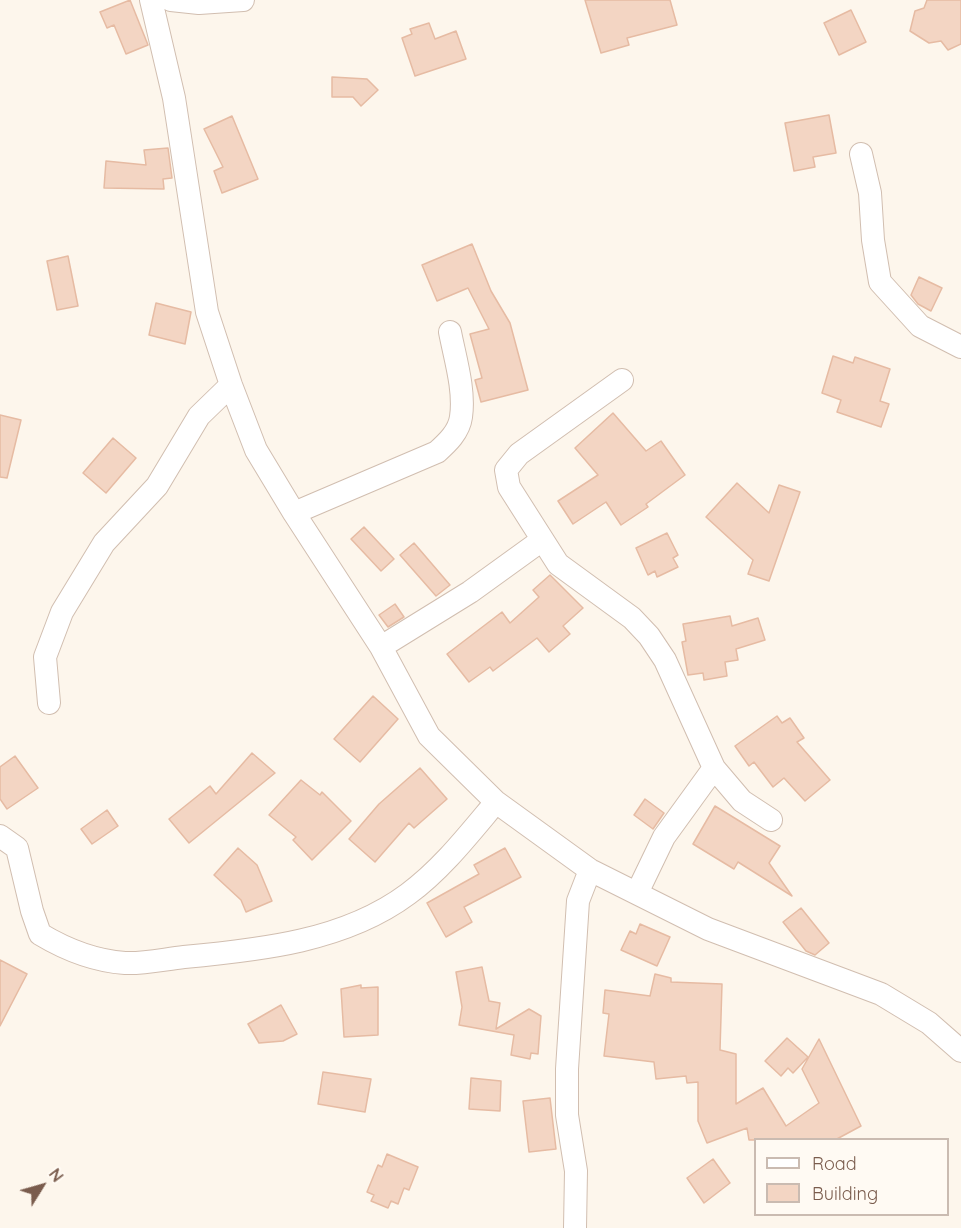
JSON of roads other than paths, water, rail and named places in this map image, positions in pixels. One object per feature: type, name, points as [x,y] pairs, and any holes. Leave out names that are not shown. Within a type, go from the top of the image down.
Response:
[{"type":"street","points":[[152,0],[174,98],[207,312],[231,385],[256,450],[381,647],[429,736],[495,802],[590,870],[708,929],[881,994],[930,1023],[961,1051]]},
{"type":"street","points":[[171,0],[199,3],[243,0]]},
{"type":"street","points":[[861,154],[870,193],[873,240],[880,282],[920,326],[961,347]]},
{"type":"street","points":[[294,513],[437,452],[451,438],[461,418],[460,390],[450,332]]},
{"type":"street","points":[[622,380],[519,454],[506,470],[509,487],[558,564],[632,618],[649,636],[665,660],[714,768],[742,801],[771,820]]},
{"type":"street","points":[[49,703],[45,657],[62,612],[104,543],[158,486],[199,416],[231,385]]},
{"type":"street","points":[[381,647],[470,592],[542,540]]},
{"type":"street","points":[[637,893],[664,837],[714,768]]},
{"type":"street","points":[[0,836],[17,848],[40,934],[76,952],[125,963],[226,953],[310,938],[359,924],[409,894],[459,845],[495,802]]},
{"type":"street","points":[[575,1228],[576,1172],[567,1115],[567,1069],[578,901],[590,870]]}]
